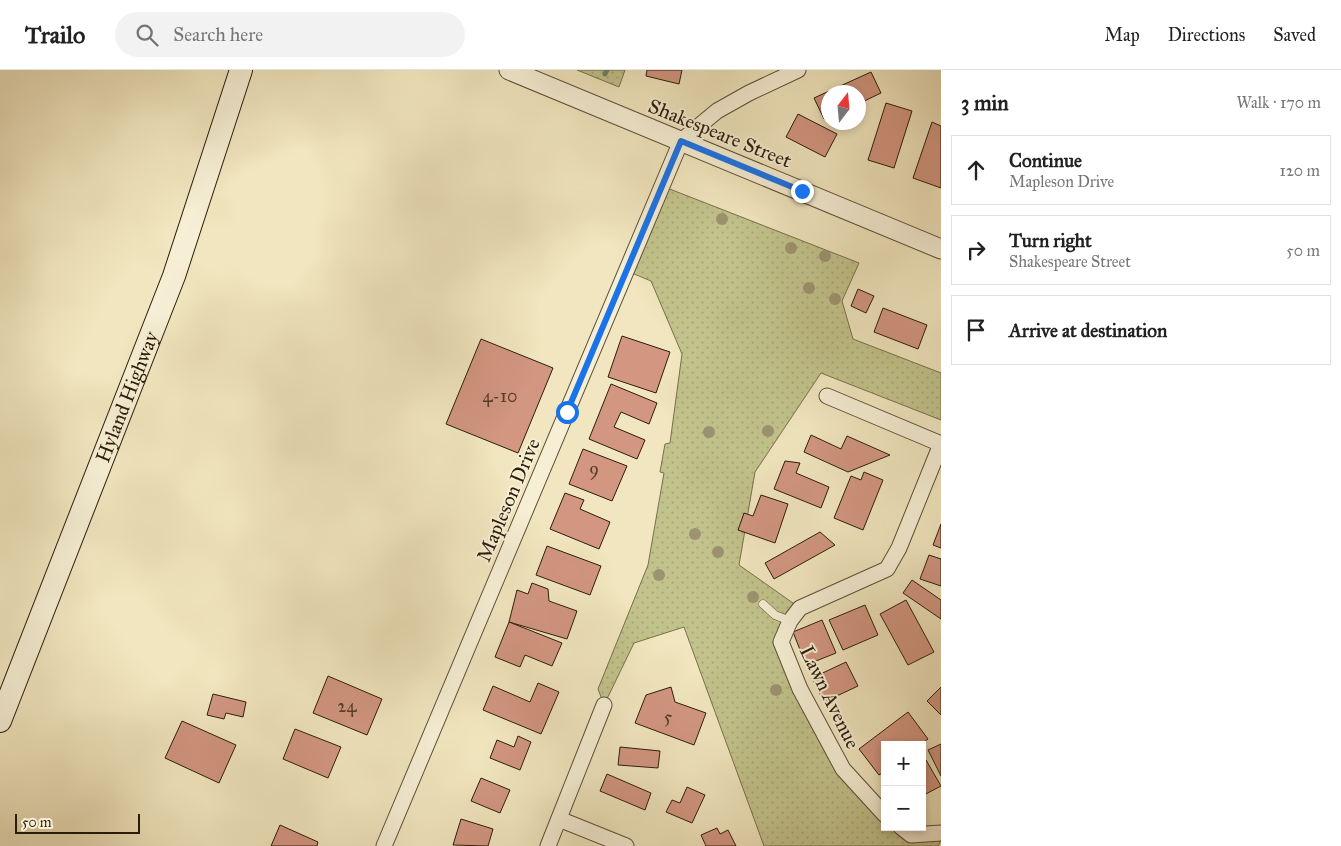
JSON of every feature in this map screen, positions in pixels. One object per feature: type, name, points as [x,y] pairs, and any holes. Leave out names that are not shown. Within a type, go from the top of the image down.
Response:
[{"type":"main road","name":"Hyland Highway","points":[[0,721],[174,276],[242,70]]},
{"type":"street","name":"Shakespeare Street","points":[[509,70],[941,249]]},
{"type":"street","points":[[681,141],[717,111],[749,93],[798,70]]},
{"type":"street","name":"Mapleson Drive","points":[[384,846],[681,141]]},
{"type":"street","points":[[827,396],[941,444]]},
{"type":"street","name":"Lawn Avenue","points":[[881,810],[843,769],[800,689],[781,642],[790,621],[800,608],[887,569],[899,548],[941,444]]},
{"type":"street","points":[[548,846],[604,705]]},
{"type":"street","points":[[559,819],[626,846]]},
{"type":"street","points":[[906,831],[911,835],[941,833]]},
{"type":"lane","points":[[762,604],[775,615],[790,621]]},
{"type":"green space","points":[[577,70],[625,70],[619,87]]},
{"type":"green space","points":[[662,186],[859,263],[842,301],[853,339],[941,373],[941,420],[821,373],[755,472],[739,565],[800,608],[786,645],[832,751],[881,809],[881,831],[917,831],[941,840],[938,846],[764,846],[684,627],[634,643],[604,705],[598,689],[648,565],[664,473],[660,472],[665,444],[670,443],[682,354],[651,281],[627,271]]},
{"type":"building","points":[[647,70],[682,70],[679,84],[646,76]]},
{"type":"building","points":[[871,72],[881,93],[866,100],[866,85],[842,85]]},
{"type":"building","points":[[821,95],[821,113],[814,98]]},
{"type":"building","points":[[886,103],[912,111],[894,168],[868,160]]},
{"type":"building","points":[[798,114],[821,126],[821,130],[829,130],[837,134],[825,157],[786,137]]},
{"type":"building","points":[[932,122],[941,126],[941,188],[913,178]]},
{"type":"building","points":[[858,289],[874,296],[866,313],[851,306]]},
{"type":"building","points":[[883,308],[927,325],[918,349],[874,332]]},
{"type":"building","points":[[622,336],[670,352],[656,393],[608,377]]},
{"type":"building","points":[[481,339],[553,368],[518,453],[446,424]]},
{"type":"building","points":[[611,384],[657,403],[649,424],[621,412],[614,427],[645,440],[637,459],[589,439]]},
{"type":"building","points":[[811,435],[841,449],[847,436],[890,455],[848,472],[804,452]]},
{"type":"building","points":[[583,449],[627,466],[612,501],[569,484]]},
{"type":"building","points":[[785,461],[800,463],[796,473],[829,487],[821,508],[774,489]]},
{"type":"building","points":[[864,472],[883,480],[863,530],[834,518],[851,476],[861,480]]},
{"type":"building","points":[[565,493],[584,500],[580,509],[610,522],[599,549],[550,529]]},
{"type":"building","points":[[761,495],[788,504],[775,543],[738,530],[744,513],[753,516]]},
{"type":"building","points":[[941,524],[941,548],[933,545]]},
{"type":"building","points":[[820,532],[835,545],[774,579],[765,563]]},
{"type":"building","points":[[547,546],[601,566],[590,595],[536,575]]},
{"type":"building","points":[[929,555],[941,559],[941,586],[920,579]]},
{"type":"building","points":[[912,580],[941,600],[941,619],[903,593]]},
{"type":"building","points":[[532,583],[548,589],[549,601],[577,611],[567,639],[509,622],[517,590],[528,594]]},
{"type":"building","points":[[906,600],[934,652],[908,665],[880,614]]},
{"type":"building","points":[[865,605],[878,635],[843,650],[829,620]]},
{"type":"building","points":[[822,620],[836,653],[806,665],[793,632]]},
{"type":"building","points":[[509,622],[562,643],[552,666],[525,655],[520,667],[495,657]]},
{"type":"building","points":[[846,662],[858,686],[824,702],[812,678]]},
{"type":"building","points":[[328,676],[382,699],[367,735],[313,713]]},
{"type":"building","points":[[538,683],[559,692],[541,734],[483,710],[493,686],[530,702]]},
{"type":"building","points":[[671,687],[675,702],[706,713],[694,745],[635,723],[646,695]]},
{"type":"building","points":[[941,687],[941,715],[927,701]]},
{"type":"building","points":[[213,694],[246,702],[243,717],[226,713],[224,719],[207,715]]},
{"type":"building","points":[[908,712],[928,739],[925,741],[881,741],[881,774],[879,775],[859,749]]},
{"type":"building","points":[[182,721],[236,745],[219,783],[165,758]]},
{"type":"building","points":[[295,729],[341,747],[328,778],[283,759]]},
{"type":"building","points":[[518,736],[531,742],[520,770],[490,758],[497,740],[514,747]]},
{"type":"building","points":[[941,744],[941,776],[928,750]]},
{"type":"building","points":[[620,747],[660,751],[658,768],[618,765]]},
{"type":"building","points":[[926,760],[941,786],[926,794]]},
{"type":"building","points":[[607,774],[651,793],[645,810],[600,791]]},
{"type":"building","points":[[481,778],[510,790],[500,813],[471,801]]},
{"type":"building","points":[[687,787],[705,795],[692,823],[666,812],[672,800],[680,803]]},
{"type":"building","points":[[461,819],[493,829],[488,846],[453,845]]},
{"type":"building","points":[[280,825],[318,842],[317,846],[271,846]]},
{"type":"building","points":[[717,828],[720,834],[728,830],[736,846],[706,846],[701,835]]},
{"type":"waterway","points":[[605,74],[607,70]]},
{"type":"route","points":[[567,412],[681,141],[802,191]]}]
